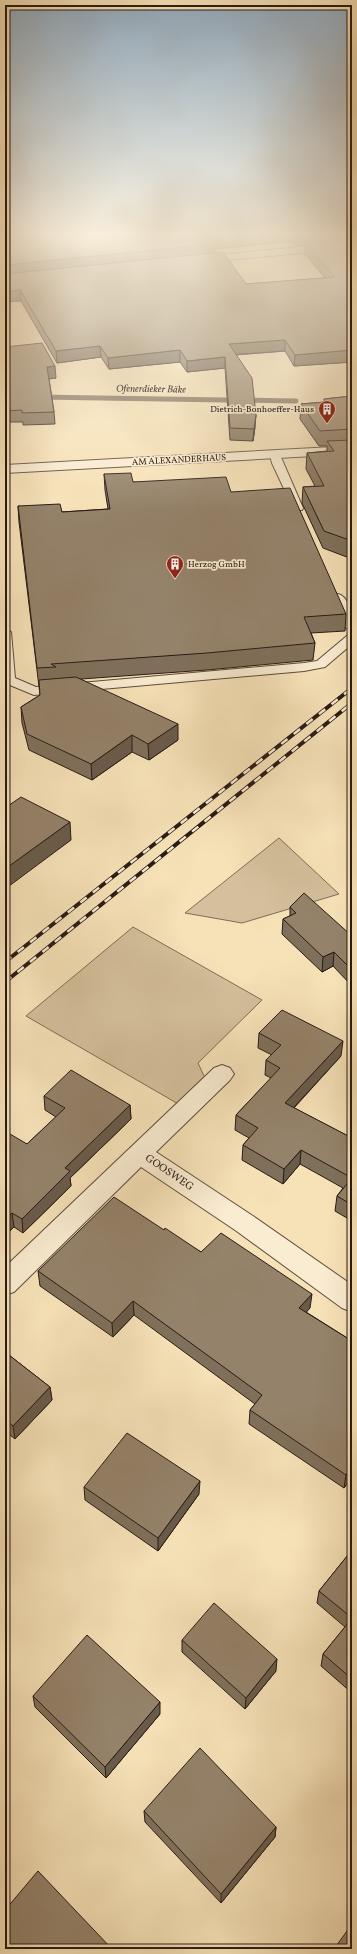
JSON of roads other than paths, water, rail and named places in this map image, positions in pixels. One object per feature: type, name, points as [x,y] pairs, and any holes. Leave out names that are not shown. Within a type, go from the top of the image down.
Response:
[{"type":"street","name":"AM ALEXANDERHAUS","points":[[5,469],[352,450]]},
{"type":"street","points":[[139,1153],[222,1074]]},
{"type":"street","name":"GOOSWEG","points":[[5,1284],[139,1153],[244,1223],[352,1300]]},
{"type":"lane","points":[[274,455],[304,521]]},
{"type":"lane","points":[[333,585],[352,628]]},
{"type":"lane","points":[[5,632],[7,680],[34,691],[304,667],[321,664],[352,638]]},
{"type":"waterway","name":"Ofenerdieker Bäke","points":[[39,397],[296,401]]},
{"type":"railway","points":[[5,962],[352,688]]},
{"type":"railway","points":[[5,982],[352,703]]},
{"type":"place","name":"Dietrich-Bonhoeffer-Haus","points":[[327,424]]},
{"type":"place","name":"Herzog GmbH","points":[[175,579]]}]
